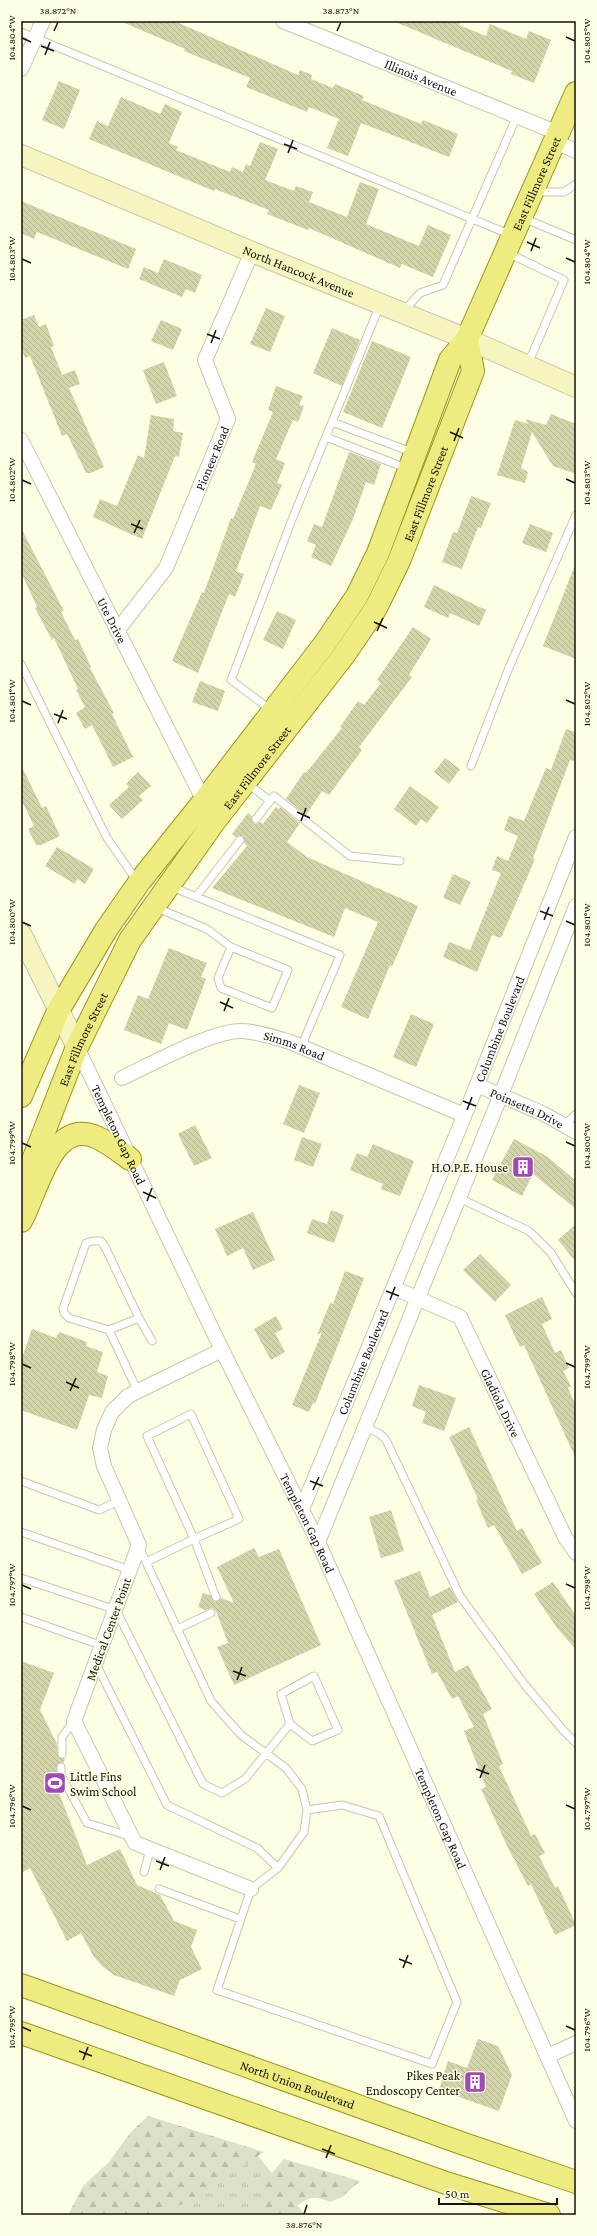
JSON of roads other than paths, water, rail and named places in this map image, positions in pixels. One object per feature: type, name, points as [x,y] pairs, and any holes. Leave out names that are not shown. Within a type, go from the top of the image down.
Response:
[{"type":"main road","name":"East Fillmore Street","points":[[21,1096],[59,1009],[106,930],[138,883],[204,801],[326,642],[356,596],[378,553],[411,461],[450,360],[467,339],[576,93]]},
{"type":"main road","name":"East Fillmore Street","points":[[21,1192],[77,1047],[130,940],[168,885],[246,781],[344,655],[376,608],[399,561],[473,371],[467,339]]},
{"type":"main road","points":[[21,1221],[30,1205],[47,1162],[60,1142],[70,1136],[88,1134],[106,1142],[130,1159]]},
{"type":"main road","name":"North Union Boulevard","points":[[21,1985],[464,2144],[576,2182]]},
{"type":"main road","points":[[21,2033],[449,2184],[549,2215]]},
{"type":"main road","points":[[21,2050],[104,2062]]},
{"type":"street","points":[[21,69],[43,21]]},
{"type":"street","name":"Illinois Avenue","points":[[284,21],[517,116],[556,137],[576,151]]},
{"type":"street","name":"North Hancock Avenue","points":[[21,155],[252,252],[403,312],[576,387]]},
{"type":"street","name":"Pioneer Road","points":[[117,631],[166,568],[228,419],[205,360],[252,252]]},
{"type":"street","name":"Ute Drive","points":[[21,440],[204,801]]},
{"type":"street","name":"Columbine Boulevard","points":[[302,1508],[394,1288],[576,838]]},
{"type":"street","name":"Columbine Boulevard","points":[[318,1542],[459,1198],[576,906]]},
{"type":"street","name":"Templeton Gap Road","points":[[21,934],[59,1009],[222,1350],[318,1542],[576,2121]]},
{"type":"street","name":"Simms Road","points":[[122,1078],[219,1034],[240,1031],[260,1032],[301,1047],[464,1115]]},
{"type":"street","name":"Poinsetta Drive","points":[[477,1085],[501,1094],[570,1128]]},
{"type":"street","name":"Gladiola Drive","points":[[394,1288],[460,1317],[558,1523],[576,1553]]},
{"type":"street","points":[[139,1544],[104,1466],[100,1448],[104,1430],[112,1412],[128,1396],[222,1350]]},
{"type":"street","name":"Medical Center Point","points":[[74,1721],[103,1646],[139,1544]]},
{"type":"street","points":[[74,1721],[135,1843],[251,1889]]},
{"type":"street","points":[[548,2056],[576,2042]]},
{"type":"lane","points":[[21,32],[513,235],[576,240]]},
{"type":"lane","points":[[403,312],[420,293],[443,285],[517,116]]},
{"type":"lane","points":[[532,192],[564,192],[576,184]]},
{"type":"lane","points":[[513,235],[564,280],[528,366]]},
{"type":"lane","points":[[273,711],[231,680],[293,517],[380,303]]},
{"type":"lane","points":[[332,422],[411,461]]},
{"type":"lane","points":[[326,437],[411,461]]},
{"type":"lane","points":[[471,766],[508,670],[576,515]]},
{"type":"lane","points":[[21,664],[107,838],[138,883]]},
{"type":"lane","points":[[246,781],[270,801]]},
{"type":"lane","points":[[256,819],[274,796],[350,856],[400,861]]},
{"type":"lane","points":[[196,897],[240,840]]},
{"type":"lane","points":[[168,885],[340,954],[301,1047]]},
{"type":"lane","points":[[153,906],[207,929],[231,947],[288,970],[272,1008],[221,988],[218,978],[231,947]]},
{"type":"lane","points":[[570,1128],[576,1114]]},
{"type":"lane","points":[[459,1198],[529,1231],[551,1253],[576,1293]]},
{"type":"lane","points":[[139,1318],[110,1330],[69,1318],[64,1313],[63,1309],[86,1243],[93,1240],[101,1242],[105,1247],[139,1318],[152,1341]]},
{"type":"lane","points":[[110,1330],[138,1392]]},
{"type":"lane","points":[[146,1562],[194,1539],[239,1519],[191,1414],[147,1436],[194,1539],[216,1597]]},
{"type":"lane","points":[[365,1427],[380,1434],[386,1440],[460,1596],[525,1685],[576,1743]]},
{"type":"lane","points":[[21,1481],[99,1510],[119,1501]]},
{"type":"lane","points":[[21,1532],[130,1570]]},
{"type":"lane","points":[[139,1544],[211,1701],[241,1735],[286,1768],[302,1789],[307,1810],[304,1832],[278,1868],[251,1889],[217,1990],[432,2064],[457,2002],[379,1816],[342,1805],[307,1810]]},
{"type":"lane","points":[[21,1578],[116,1610],[203,1784],[222,1793],[245,1779],[290,1724]]},
{"type":"lane","points":[[177,1629],[211,1612]]},
{"type":"lane","points":[[21,1617],[103,1646]]},
{"type":"lane","points":[[96,1664],[167,1805],[257,1848],[278,1868]]},
{"type":"lane","points":[[314,1676],[338,1730],[312,1741],[290,1724],[281,1694],[314,1676]]},
{"type":"lane","points":[[62,1754],[62,1737],[74,1721]]},
{"type":"lane","points":[[62,1767],[61,1776],[87,1823],[132,1838]]},
{"type":"lane","points":[[144,1872],[150,1850]]},
{"type":"lane","points":[[158,1889],[240,1919]]},
{"type":"place","name":"H.O.P.E. House","points":[[523,1167]]},
{"type":"place","name":"Little Fins Swim School","points":[[55,1783]]},
{"type":"place","name":"Pikes Peak Endoscopy Center","points":[[475,2082]]}]
